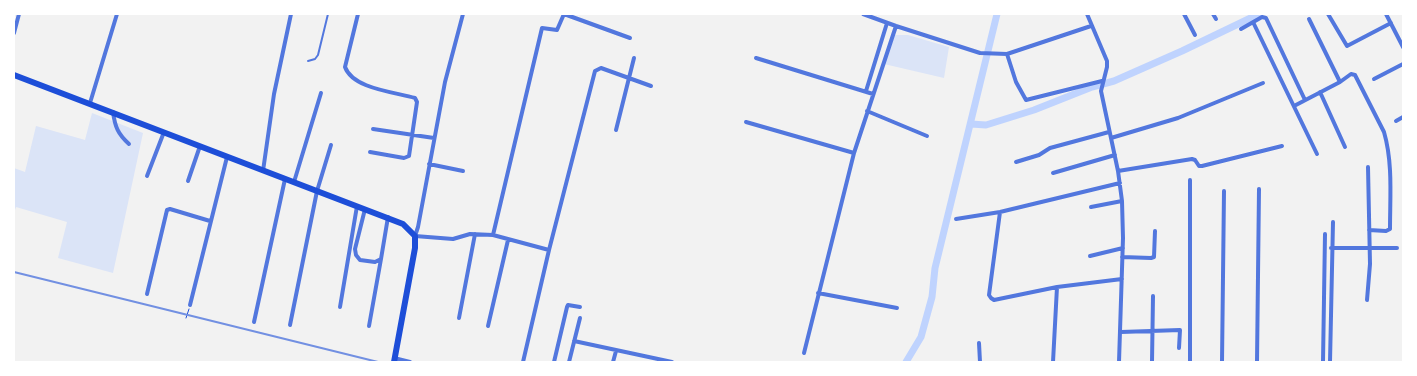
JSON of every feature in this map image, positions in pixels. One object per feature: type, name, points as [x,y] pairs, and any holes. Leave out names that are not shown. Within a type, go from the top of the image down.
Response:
[{"type":"main road","points":[[14,75],[404,224],[414,236],[415,248],[394,360]]},
{"type":"street","points":[[14,33],[18,14]]},
{"type":"street","points":[[90,103],[116,14]]},
{"type":"street","points":[[263,171],[274,94],[291,14]]},
{"type":"street","points":[[358,14],[345,67],[347,74],[352,79],[383,91],[406,95],[416,99],[410,154],[404,158],[370,152]]},
{"type":"street","points":[[462,14],[444,82],[418,228],[414,236],[453,239],[475,234],[493,235],[549,250]]},
{"type":"street","points":[[493,235],[541,29],[543,27],[557,30],[563,14],[630,38]]},
{"type":"street","points":[[863,14],[980,53],[1007,54],[1091,26]]},
{"type":"street","points":[[1087,14],[1107,61],[1101,91],[1118,170],[1122,201],[1123,248],[1119,362]]},
{"type":"street","points":[[1184,14],[1196,35]]},
{"type":"street","points":[[1214,14],[1216,19]]},
{"type":"street","points":[[1328,14],[1347,46],[1391,23]]},
{"type":"street","points":[[1386,14],[1403,47]]},
{"type":"street","points":[[1241,29],[1262,17],[1266,18],[1306,100]]},
{"type":"street","points":[[1309,19],[1340,82]]},
{"type":"street","points":[[1253,22],[1317,154]]},
{"type":"street","points":[[866,92],[887,23]]},
{"type":"street","points":[[804,353],[854,153],[896,26]]},
{"type":"street","points":[[1007,54],[1016,82],[1026,100],[1102,82]]},
{"type":"street","points":[[616,130],[634,58]]},
{"type":"street","points":[[756,58],[873,94]]},
{"type":"street","points":[[1374,79],[1403,64]]},
{"type":"street","points":[[523,362],[549,250],[596,71],[601,68],[651,86]]},
{"type":"street","points":[[1294,106],[1340,82],[1351,74],[1355,75],[1384,132],[1387,142],[1391,182],[1390,229],[1386,231],[1369,230]]},
{"type":"street","points":[[1111,138],[1178,118],[1263,83]]},
{"type":"street","points":[[1320,92],[1345,147]]},
{"type":"street","points":[[294,182],[321,93]]},
{"type":"street","points":[[867,111],[927,136]]},
{"type":"street","points":[[113,112],[115,126],[119,135],[129,144]]},
{"type":"street","points":[[1396,121],[1403,117]]},
{"type":"street","points":[[746,122],[854,153]]},
{"type":"street","points":[[373,129],[434,138]]},
{"type":"street","points":[[147,176],[164,132]]},
{"type":"street","points":[[1016,162],[1039,155],[1050,148],[1109,132]]},
{"type":"street","points":[[290,325],[317,190],[330,145]]},
{"type":"street","points":[[188,181],[200,146]]},
{"type":"street","points":[[1118,170],[1192,159],[1199,166],[1202,166],[1282,146]]},
{"type":"street","points":[[1053,173],[1115,155]]},
{"type":"street","points":[[190,305],[226,157]]},
{"type":"street","points":[[429,164],[463,171]]},
{"type":"street","points":[[1367,300],[1369,247],[1368,166]]},
{"type":"street","points":[[254,322],[285,179]]},
{"type":"street","points":[[1190,180],[1190,362]]},
{"type":"street","points":[[956,219],[1000,212],[1120,183]]},
{"type":"street","points":[[1257,362],[1259,189]]},
{"type":"street","points":[[1222,362],[1224,191]]},
{"type":"street","points":[[1091,207],[1122,201]]},
{"type":"street","points":[[340,308],[357,206]]},
{"type":"street","points":[[147,294],[167,210],[170,209],[210,221]]},
{"type":"street","points":[[364,209],[355,249],[356,255],[360,260],[376,262],[381,259]]},
{"type":"street","points":[[1000,212],[990,298],[994,300],[1057,287],[1122,279]]},
{"type":"street","points":[[369,326],[388,217]]},
{"type":"street","points":[[1330,362],[1333,222]]},
{"type":"street","points":[[1122,258],[1154,257],[1155,231]]},
{"type":"street","points":[[459,318],[475,234]]},
{"type":"street","points":[[1323,362],[1325,234]]},
{"type":"street","points":[[488,326],[508,240]]},
{"type":"street","points":[[1090,256],[1123,248]]},
{"type":"street","points":[[1331,248],[1397,248]]},
{"type":"street","points":[[1053,362],[1057,287]]},
{"type":"street","points":[[818,293],[897,308]]},
{"type":"street","points":[[1152,362],[1153,296]]},
{"type":"street","points":[[554,362],[568,305],[580,307]]},
{"type":"street","points":[[569,362],[580,318]]},
{"type":"street","points":[[1121,332],[1180,330],[1179,348]]},
{"type":"street","points":[[574,341],[672,362]]},
{"type":"street","points":[[979,343],[980,362]]},
{"type":"street","points":[[613,362],[616,351]]},
{"type":"street","points":[[394,360],[410,362]]},
{"type":"lane","points":[[308,61],[315,59],[318,55],[328,14]]},
{"type":"path","points":[[186,318],[190,305]]},
{"type":"shaded area","points":[[895,35],[908,35],[949,47],[944,78],[884,64]]},
{"type":"shaded area","points":[[92,113],[143,133],[113,273],[58,258],[67,222],[16,207],[14,213],[14,168],[25,172],[36,126],[85,140]]},
{"type":"waterway","points":[[906,362],[921,337],[932,297],[935,268],[997,14]]},
{"type":"waterway","points":[[971,124],[986,125],[1114,81],[1259,14]]},
{"type":"railway","points":[[14,272],[378,362]]}]
